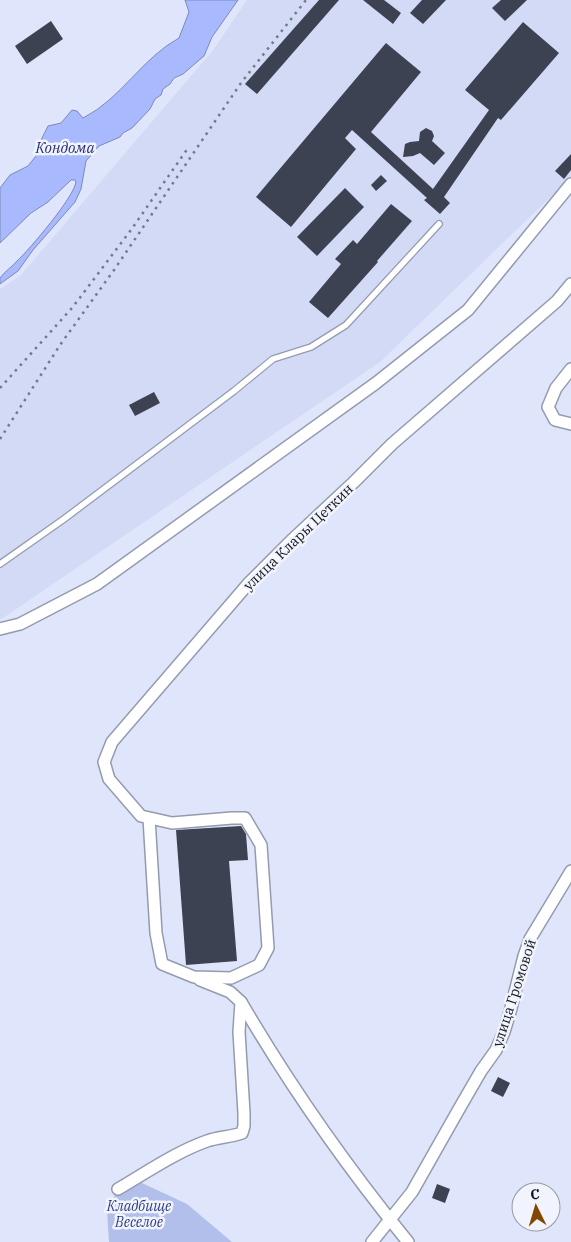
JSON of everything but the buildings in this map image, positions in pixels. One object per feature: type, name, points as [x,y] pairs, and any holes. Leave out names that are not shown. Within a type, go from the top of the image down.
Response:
[{"type":"street","points":[[0,629],[20,624],[97,584],[376,383],[468,310],[571,184]]},
{"type":"street","name":"улица Клары Цеткин","points":[[149,818],[156,933],[162,964],[194,977],[230,978],[259,965],[268,948],[261,845],[245,818],[172,822],[141,816],[109,779],[104,762],[112,742],[255,578],[392,444],[557,301],[571,284]]},
{"type":"street","points":[[571,369],[556,388],[548,407],[555,420],[571,424]]},
{"type":"street","name":"улица Громовой","points":[[372,1242],[412,1192],[459,1109],[496,1050],[504,1032],[530,939],[571,871]]},
{"type":"street","points":[[194,977],[230,992],[241,1002],[272,1054],[321,1125],[408,1242]]},
{"type":"street","points":[[118,1189],[180,1153],[209,1140],[242,1133],[244,1113],[240,1032],[241,1002]]},
{"type":"lane","points":[[0,564],[64,519],[234,391],[273,359],[311,346],[346,325],[439,224]]},
{"type":"shaded area","points":[[247,0],[571,0],[571,177],[380,362],[0,620],[0,289],[21,275],[214,49]]},
{"type":"green space","name":"Кладбище Веселое","points":[[142,1183],[187,1204],[232,1242],[109,1242],[107,1211],[118,1189]]},
{"type":"water","name":"Кондома","points":[[185,0],[238,0],[212,37],[204,56],[183,74],[174,78],[163,89],[161,95],[155,99],[150,109],[132,128],[120,137],[99,146],[86,161],[81,189],[75,202],[33,250],[18,271],[0,284],[0,278],[51,223],[68,199],[76,182],[71,180],[48,202],[31,213],[0,243],[0,188],[10,175],[28,166],[40,151],[41,140],[48,126],[61,123],[72,110],[77,111],[83,118],[97,110],[154,56],[179,38],[189,12]]},
{"type":"railway","points":[[0,439],[60,345],[114,270],[241,83],[306,0]]},
{"type":"railway","points":[[0,388],[72,308],[131,230],[188,148]]}]
